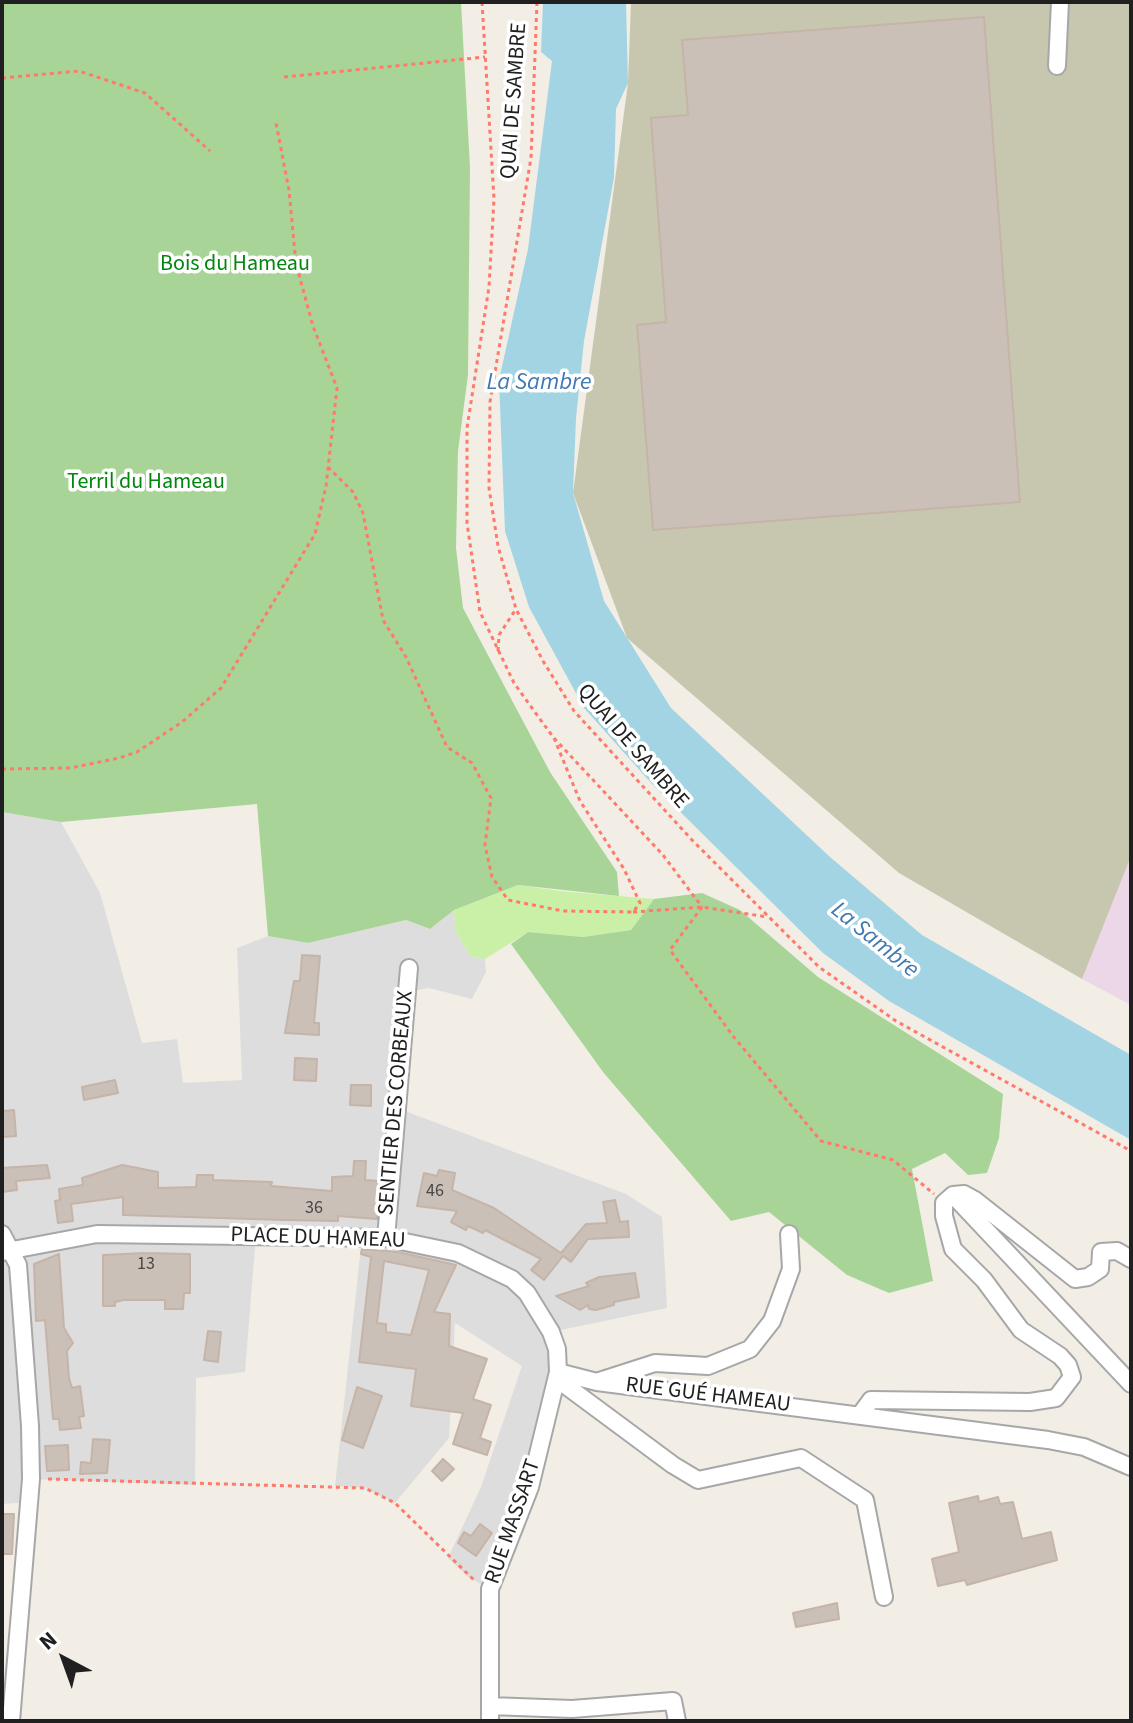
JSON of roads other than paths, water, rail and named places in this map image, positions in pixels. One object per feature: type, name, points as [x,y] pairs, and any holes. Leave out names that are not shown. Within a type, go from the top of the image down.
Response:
[{"type":"street","points":[[1057,66],[1060,2]]},
{"type":"street","name":"SENTIER DES CORBEAUX","points":[[386,1238],[409,968]]},
{"type":"street","points":[[949,1199],[964,1194],[975,1200],[1075,1279],[1088,1277],[1100,1269],[1101,1252],[1117,1251],[1131,1259]]},
{"type":"street","points":[[949,1199],[1131,1384]]},
{"type":"street","points":[[860,1415],[871,1400],[1056,1398],[1072,1377],[1060,1356],[1021,1330],[984,1280],[953,1249],[944,1216],[949,1199]]},
{"type":"street","points":[[2,1234],[7,1250],[18,1265],[31,1479],[11,1721]]},
{"type":"street","name":"PLACE DU HAMEAU","points":[[7,1250],[97,1234],[386,1238],[458,1253],[512,1279],[527,1293],[551,1332],[557,1349],[558,1376]]},
{"type":"street","points":[[597,1382],[655,1363],[708,1366],[750,1349],[772,1321],[791,1269],[789,1234]]},
{"type":"street","points":[[558,1376],[673,1465],[698,1480],[801,1458],[865,1500],[884,1597]]},
{"type":"street","name":"RUE GUÉ HAMEAU","points":[[558,1376],[1072,1445],[1114,1458],[1131,1467]]},
{"type":"street","name":"RUE MASSART","points":[[490,1714],[490,1589],[530,1487],[558,1376]]},
{"type":"street","points":[[490,1714],[673,1701],[677,1721]]},
{"type":"water","name":"La Sambre","points":[[543,2],[626,2],[628,83],[616,109],[614,178],[584,341],[576,418],[573,493],[604,601],[671,708],[830,857],[922,935],[1131,1055],[1131,1140],[889,1001],[823,953],[652,784],[584,708],[529,607],[505,531],[499,380],[528,249],[552,61],[541,52]]},
{"type":"park label","name":"Bois du Hameau","points":[[235,265]]},
{"type":"park label","name":"Terril du Hameau","points":[[146,483]]}]
